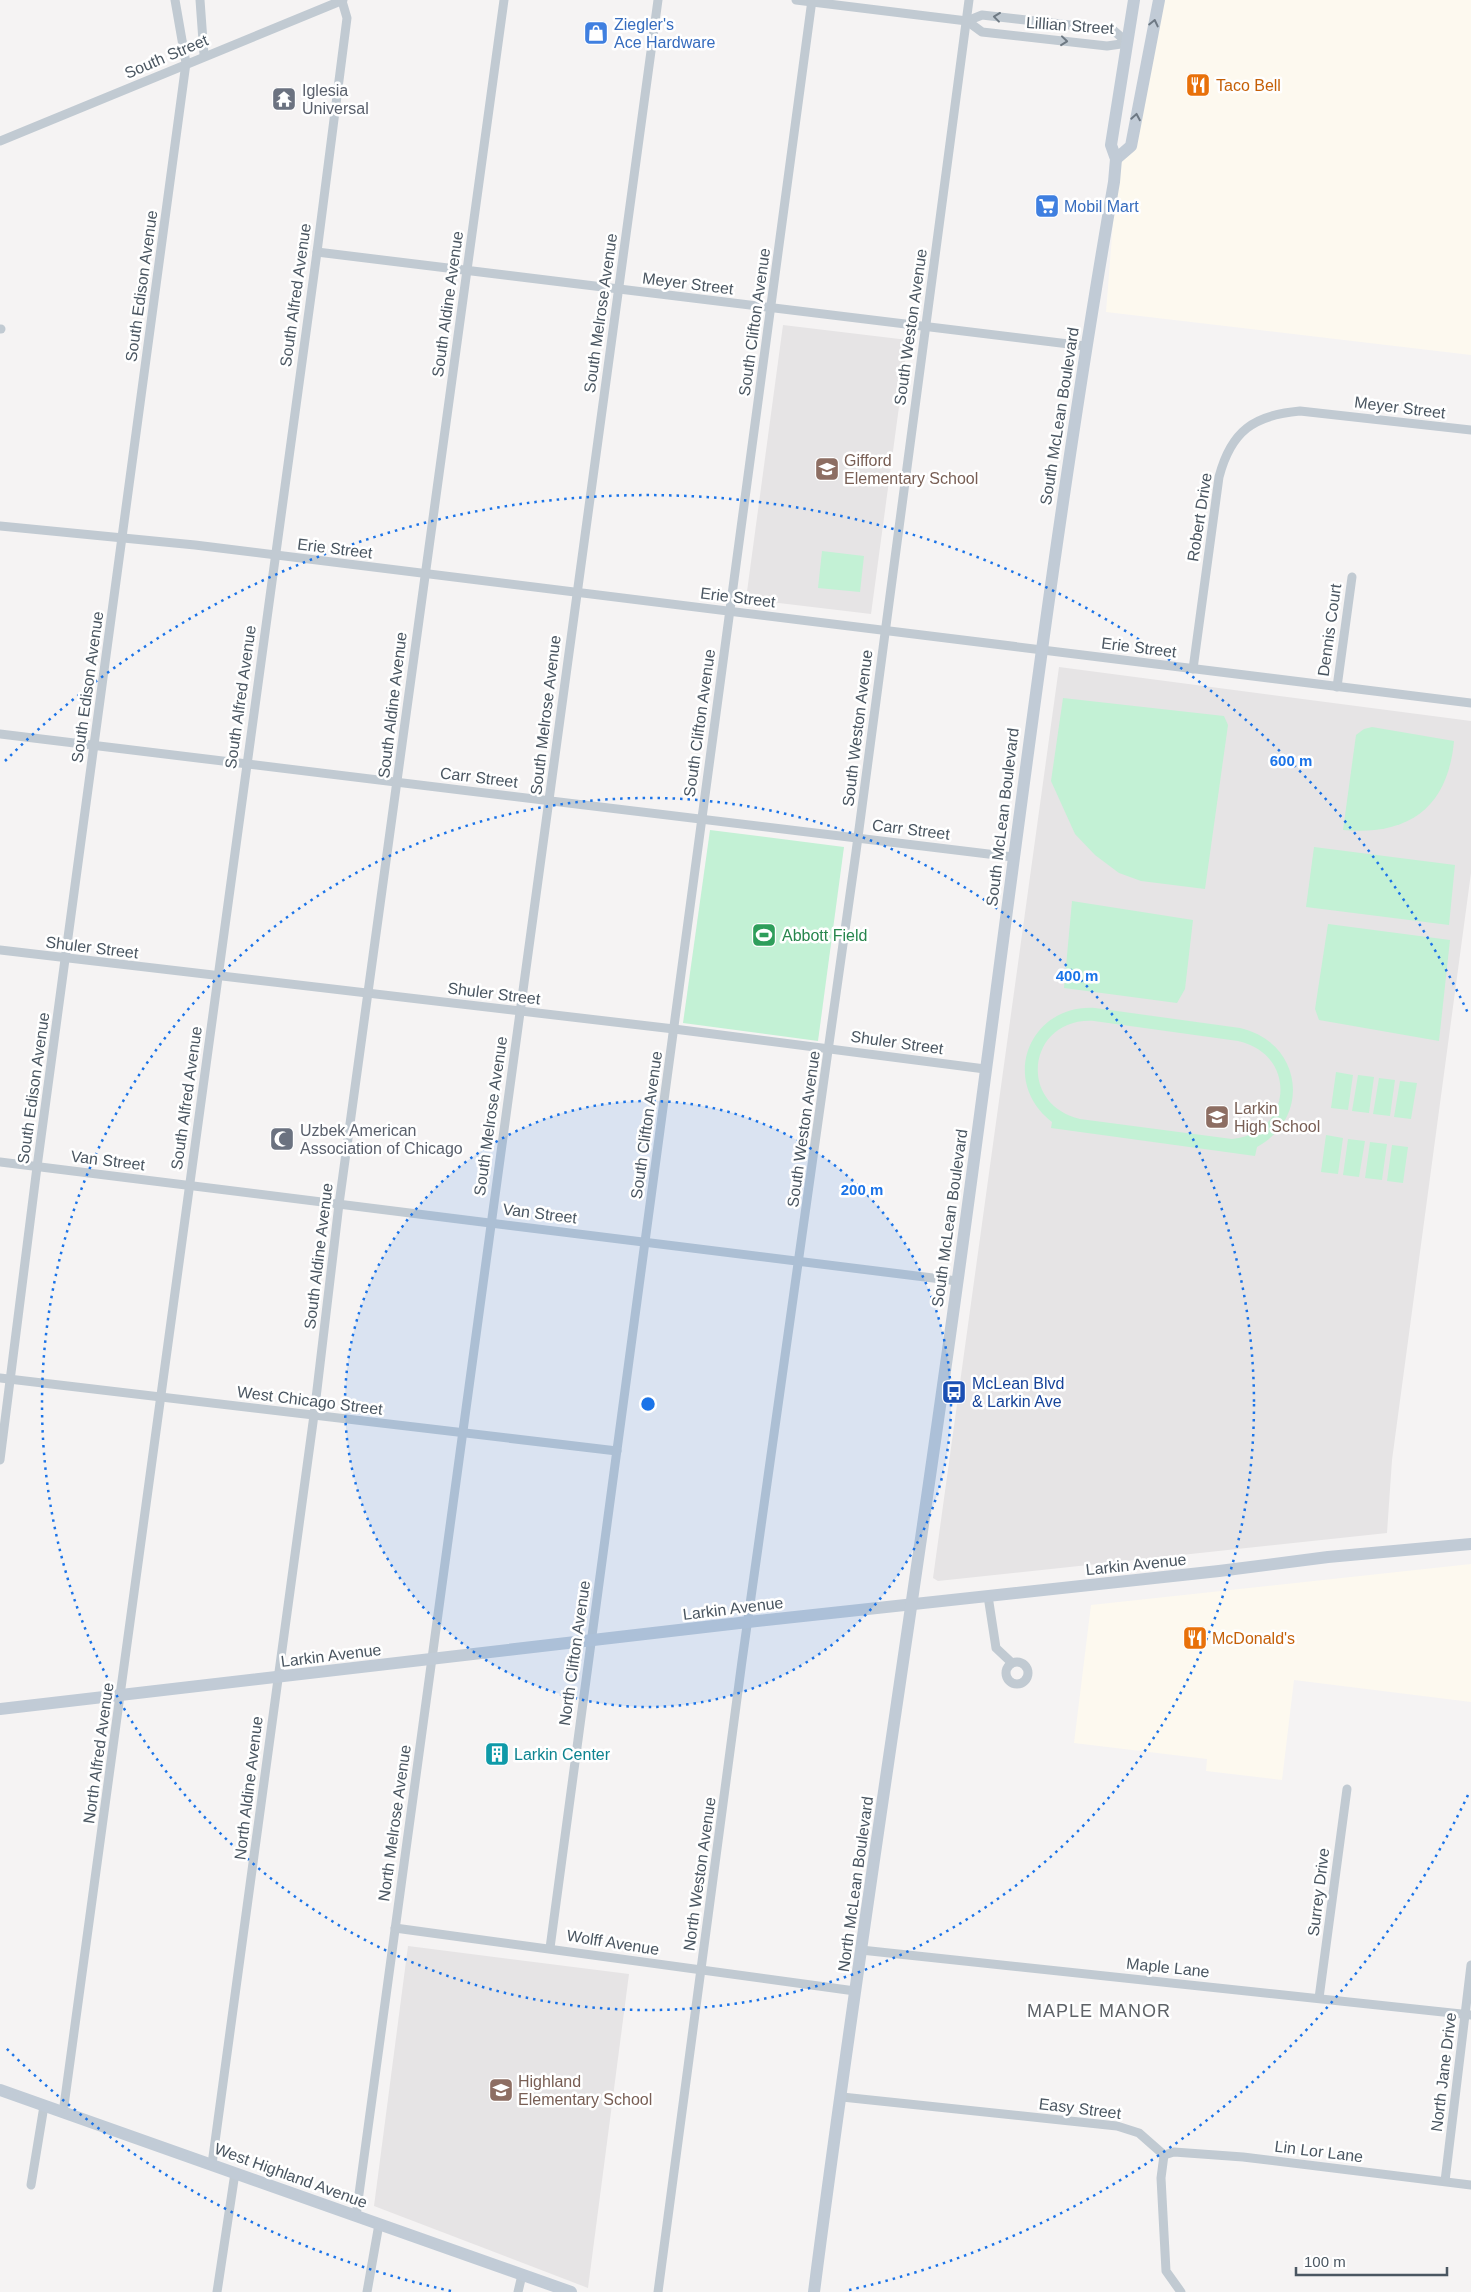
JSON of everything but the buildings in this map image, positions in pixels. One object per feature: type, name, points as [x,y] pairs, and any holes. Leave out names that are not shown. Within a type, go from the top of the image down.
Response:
[{"type":"main road","name":"South McLean Boulevard","points":[[929,1481],[1040,650],[1085,346],[1116,159],[1111,145],[1134,0]]},
{"type":"main road","points":[[1116,159],[1131,146],[1159,0]]},
{"type":"main road","name":"North McLean Boulevard","points":[[814,2292],[855,1991],[929,1481]]},
{"type":"main road","name":"Larkin Avenue","points":[[0,1709],[591,1642],[748,1622],[1328,1557],[1471,1544]]},
{"type":"main road","name":"West Highland Avenue","points":[[0,2090],[571,2292]]},
{"type":"street","name":"South Edison Avenue","points":[[0,1460],[37,1167],[67,959],[186,63],[175,0]]},
{"type":"street","points":[[200,0],[204,56]]},
{"type":"street","name":"South Street","points":[[0,141],[343,0]]},
{"type":"street","name":"South Alfred Avenue","points":[[162,1397],[274,556],[317,252],[347,18],[343,0]]},
{"type":"street","name":"South Aldine Avenue","points":[[314,1415],[339,1204],[504,0]]},
{"type":"street","name":"South Melrose Avenue","points":[[463,1434],[490,1223],[658,0]]},
{"type":"street","name":"Lillian Street","points":[[796,0],[966,21],[982,16],[1113,30],[1128,43]]},
{"type":"street","name":"South Weston Avenue","points":[[772,1460],[858,837],[969,0]]},
{"type":"street","name":"South Clifton Avenue","points":[[617,1451],[674,1029],[700,819],[730,611],[812,1]]},
{"type":"street","name":"Lillian Street","points":[[966,21],[982,32],[1107,46],[1128,43]]},
{"type":"street","name":"Meyer Street","points":[[317,252],[1085,346]]},
{"type":"street","name":"Robert Drive","points":[[1193,669],[1216,495],[1223,460],[1231,445],[1247,428],[1262,418],[1293,412],[1325,413]]},
{"type":"street","name":"Meyer Street","points":[[1325,413],[1471,430]]},
{"type":"street","name":"Erie Street","points":[[0,526],[123,538],[424,574],[1471,703]]},
{"type":"street","name":"Dennis Court","points":[[1336,687],[1352,577]]},
{"type":"street","name":"Carr Street","points":[[0,734],[1013,857]]},
{"type":"street","name":"Shuler Street","points":[[0,950],[674,1029],[985,1069]]},
{"type":"street","name":"Van Street","points":[[0,1162],[957,1281]]},
{"type":"street","name":"West Chicago Street","points":[[0,1378],[617,1451]]},
{"type":"street","name":"North Alfred Avenue","points":[[64,2112],[162,1397]]},
{"type":"street","name":"North Aldine Avenue","points":[[212,2164],[314,1415]]},
{"type":"street","name":"North Melrose Avenue","points":[[356,2216],[463,1434]]},
{"type":"street","name":"North Clifton Avenue","points":[[550,1948],[617,1451]]},
{"type":"street","name":"North Weston Avenue","points":[[658,2292],[748,1622],[772,1460]]},
{"type":"street","points":[[988,1596],[996,1648],[1012,1663]]},
{"type":"street","name":"Surrey Drive","points":[[1319,1998],[1346,1789]]},
{"type":"street","name":"Wolff Avenue","points":[[395,1928],[855,1991]]},
{"type":"street","name":"Maple Lane","points":[[861,1950],[1468,2014]]},
{"type":"street","name":"North Jane Drive","points":[[1445,2182],[1468,2014],[1471,1965]]},
{"type":"street","name":"Easy Street","points":[[842,2097],[1117,2126],[1139,2133],[1164,2155]]},
{"type":"street","points":[[31,2185],[44,2106]]},
{"type":"street","name":"Lin Lor Lane","points":[[1164,2155],[1174,2152],[1243,2157],[1471,2185]]},
{"type":"street","points":[[1164,2155],[1161,2178],[1166,2271],[1181,2292]]},
{"type":"street","points":[[216,2292],[235,2173]]},
{"type":"street","points":[[367,2292],[379,2224]]},
{"type":"street","points":[[518,2292],[522,2275]]},
{"type":"shaded area","points":[[1161,0],[1471,0],[1471,355],[1106,312],[1118,160],[1133,146]]},
{"type":"shaded area","name":"Gifford Elementary School","points":[[783,325],[908,340],[871,614],[746,599]]},
{"type":"shaded area","name":"Larkin High School","points":[[1059,667],[1471,721],[1471,873],[1392,1460],[1387,1533],[938,1581],[933,1578]]},
{"type":"shaded area","points":[[1471,1564],[1471,1702],[1294,1680],[1282,1780],[1206,1771],[1207,1759],[1074,1743],[1091,1605]]},
{"type":"shaded area","name":"Highland Elementary School","points":[[408,1946],[629,1974],[588,2288],[374,2206]]},
{"type":"green space","points":[[822,551],[864,556],[860,592],[818,588]]},
{"type":"green space","points":[[1063,698],[1224,716],[1228,725],[1205,889],[1141,881],[1119,873],[1095,855],[1075,834],[1051,781]]},
{"type":"green space","points":[[1372,727],[1454,741],[1450,764],[1443,784],[1433,800],[1421,813],[1405,822],[1387,828],[1366,831],[1343,830],[1356,735],[1364,729]]},
{"type":"green space","name":"Abbott Field","points":[[710,830],[844,847],[818,1041],[683,1023]]},
{"type":"green space","points":[[1314,847],[1455,865],[1449,925],[1306,907]]},
{"type":"green space","points":[[1072,901],[1193,920],[1185,989],[1177,1003],[1064,988]]},
{"type":"green space","points":[[1328,924],[1450,940],[1439,1041],[1319,1020],[1315,1009]]},
{"type":"green space","points":[[1095,1008],[1240,1028],[1261,1036],[1277,1048],[1287,1064],[1292,1082],[1292,1100],[1286,1118],[1275,1134],[1257,1147],[1255,1156],[1051,1128],[1052,1122],[1036,1105],[1027,1086],[1025,1067],[1029,1048],[1038,1032],[1053,1018],[1072,1010]],"holes":[[[1094,1021],[1238,1041],[1257,1049],[1271,1061],[1279,1076],[1280,1093],[1277,1109],[1267,1123],[1252,1134],[1232,1139],[1080,1119],[1060,1110],[1046,1097],[1039,1080],[1038,1063],[1044,1046],[1055,1033],[1072,1023]]]},
{"type":"green space","points":[[1336,1072],[1353,1075],[1348,1110],[1331,1108]]},
{"type":"green space","points":[[1358,1075],[1374,1077],[1369,1113],[1352,1111]]},
{"type":"green space","points":[[1379,1078],[1395,1080],[1390,1116],[1373,1114]]},
{"type":"green space","points":[[1400,1081],[1417,1083],[1411,1119],[1394,1117]]},
{"type":"green space","points":[[1326,1135],[1343,1138],[1338,1174],[1321,1172]]},
{"type":"green space","points":[[1348,1139],[1365,1141],[1359,1177],[1343,1175]]},
{"type":"green space","points":[[1370,1142],[1387,1144],[1382,1180],[1365,1178]]},
{"type":"green space","points":[[1392,1145],[1408,1147],[1403,1183],[1387,1181]]},
{"type":"place","name":"Ziegler's Ace Hardware","points":[[596,33]]},
{"type":"place","name":"Taco Bell","points":[[1198,85]]},
{"type":"place","name":"Iglesia Universal","points":[[284,99]]},
{"type":"place","name":"Mobil Mart","points":[[1047,206]]},
{"type":"place","name":"Gifford Elementary School","points":[[827,469]]},
{"type":"place","name":"Abbott Field","points":[[764,935]]},
{"type":"place","name":"Larkin High School","points":[[1217,1117]]},
{"type":"place","name":"Uzbek American Association of Chicago","points":[[282,1139]]},
{"type":"place","name":"McLean Blvd & Larkin Ave","points":[[954,1392]]},
{"type":"place","name":"McDonald's","points":[[1195,1638]]},
{"type":"place","name":"Larkin Center","points":[[497,1754]]},
{"type":"place","name":"Highland Elementary School","points":[[501,2090]]},
{"type":"district","name":"MAPLE MANOR","points":[[1099,2011]]}]
